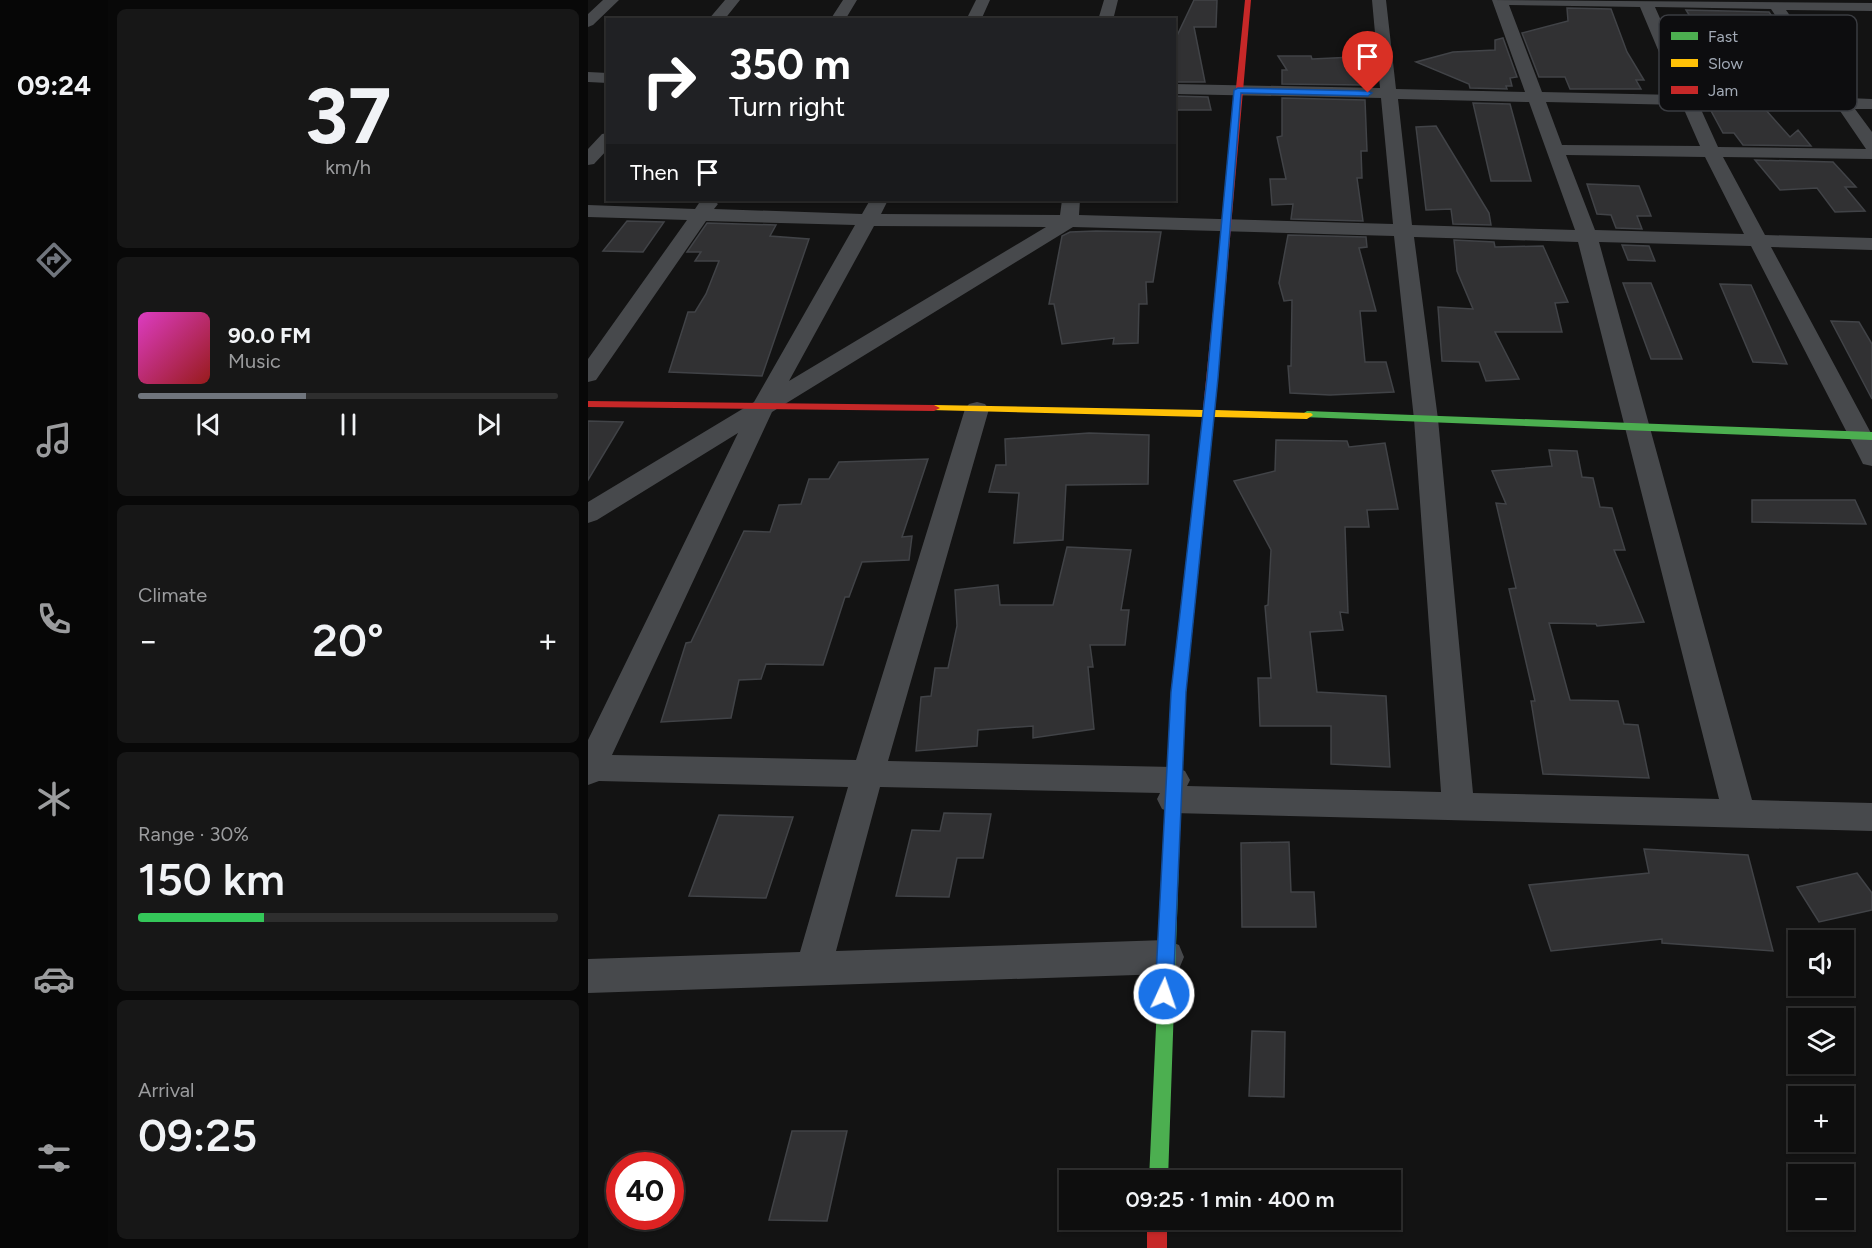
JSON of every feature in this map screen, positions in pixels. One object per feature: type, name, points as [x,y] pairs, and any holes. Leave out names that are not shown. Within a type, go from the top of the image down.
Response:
[{"type":"street","points":[[588,22],[612,0]]},
{"type":"street","points":[[717,18],[733,0]]},
{"type":"street","points":[[838,18],[850,0]]},
{"type":"street","points":[[974,18],[983,0]]},
{"type":"street","points":[[1106,18],[1111,0]]},
{"type":"street","points":[[1158,1170],[1179,692],[1209,411],[1248,0]]},
{"type":"street","points":[[1379,0],[1403,231],[1426,419],[1458,806]]},
{"type":"street","points":[[1739,814],[1587,236],[1500,0],[1774,3],[1872,7]]},
{"type":"street","points":[[1644,2],[1659,37]]},
{"type":"street","points":[[588,77],[606,78]]},
{"type":"street","points":[[1176,89],[1659,99]]},
{"type":"street","points":[[1691,111],[1711,152],[1866,436],[1872,458]]},
{"type":"street","points":[[1848,111],[1872,145]]},
{"type":"street","points":[[588,160],[606,140]]},
{"type":"street","points":[[1556,150],[1872,154]]},
{"type":"street","points":[[588,211],[705,207],[1070,210],[1226,225],[1872,244]]},
{"type":"street","points":[[588,375],[705,207]]},
{"type":"street","points":[[873,210],[763,407],[589,769],[868,774],[1458,806],[1872,817]]},
{"type":"street","points":[[588,514],[763,407],[1070,210]]},
{"type":"street","points":[[588,404],[1209,411],[1866,436]]},
{"type":"street","points":[[813,969],[868,774],[977,409]]},
{"type":"street","points":[[588,976],[1166,957]]},
{"type":"street","points":[[1157,1230],[1157,1248]]},
{"type":"building","points":[[1194,0],[1217,0],[1216,27],[1194,27],[1205,82],[1176,82],[1176,38]]},
{"type":"building","points":[[1567,8],[1611,9],[1627,52],[1644,80],[1636,80],[1641,89],[1570,89],[1565,77],[1539,77],[1522,33],[1568,21]]},
{"type":"building","points":[[1686,10],[1769,12],[1771,15],[1689,15]]},
{"type":"building","points":[[1503,38],[1517,77],[1510,78],[1512,86],[1506,86],[1507,89],[1470,88],[1469,84],[1416,62],[1453,52],[1495,50],[1495,40]]},
{"type":"building","points":[[1278,56],[1311,56],[1312,59],[1354,57],[1363,85],[1282,84],[1282,70],[1287,70]]},
{"type":"building","points":[[1176,96],[1208,97],[1211,110],[1176,110]]},
{"type":"building","points":[[1282,98],[1365,100],[1367,151],[1361,151],[1362,178],[1357,178],[1363,221],[1291,219],[1293,204],[1272,205],[1270,179],[1286,179],[1277,137],[1282,136]]},
{"type":"building","points":[[1473,103],[1510,104],[1531,181],[1491,181]]},
{"type":"building","points":[[1711,111],[1767,111],[1790,137],[1798,130],[1811,146],[1743,145],[1734,133],[1723,133]]},
{"type":"building","points":[[1436,126],[1489,213],[1491,225],[1453,224],[1451,209],[1426,210],[1416,127]]},
{"type":"building","points":[[1755,160],[1833,162],[1856,187],[1845,187],[1865,211],[1835,212],[1817,188],[1780,190]]},
{"type":"building","points":[[1587,184],[1639,186],[1651,216],[1637,216],[1642,229],[1616,228],[1611,215],[1597,214]]},
{"type":"building","points":[[627,221],[664,222],[643,252],[603,251]]},
{"type":"building","points":[[707,223],[776,225],[770,236],[809,239],[762,376],[669,372],[688,312],[695,312],[706,294],[719,261],[695,261],[701,252],[687,252]]},
{"type":"building","points":[[1070,232],[1161,232],[1153,282],[1146,282],[1147,304],[1139,304],[1138,343],[1113,344],[1114,338],[1062,344],[1054,304],[1049,304],[1062,236]]},
{"type":"building","points":[[1288,235],[1366,237],[1367,247],[1359,248],[1376,311],[1360,311],[1365,362],[1386,362],[1394,392],[1330,395],[1290,393],[1288,366],[1291,366],[1292,300],[1284,301],[1279,283]]},
{"type":"building","points":[[1454,240],[1494,242],[1495,247],[1543,246],[1568,302],[1555,303],[1562,332],[1495,332],[1519,379],[1486,381],[1479,362],[1442,361],[1438,307],[1473,309],[1457,271]]},
{"type":"building","points":[[1622,245],[1649,246],[1655,261],[1628,260]]},
{"type":"building","points":[[1623,283],[1651,283],[1682,359],[1651,359]]},
{"type":"building","points":[[1720,284],[1751,285],[1787,364],[1753,362]]},
{"type":"building","points":[[1831,321],[1859,322],[1872,344],[1872,399]]},
{"type":"building","points":[[588,421],[623,422],[588,480]]},
{"type":"building","points":[[1089,433],[1149,435],[1148,484],[1066,485],[1063,540],[1014,543],[1019,493],[989,492],[996,465],[1006,465],[1005,439]]},
{"type":"building","points":[[1276,440],[1347,441],[1349,447],[1385,443],[1398,509],[1367,510],[1369,527],[1345,527],[1348,613],[1340,612],[1343,630],[1310,632],[1317,692],[1386,696],[1390,767],[1331,764],[1331,726],[1260,726],[1258,678],[1271,678],[1265,606],[1268,605],[1271,550],[1234,481],[1275,471]]},
{"type":"building","points":[[1549,450],[1577,451],[1582,477],[1593,478],[1600,507],[1612,508],[1625,550],[1614,550],[1644,622],[1597,626],[1596,624],[1549,623],[1570,700],[1618,701],[1624,724],[1638,725],[1649,778],[1543,774],[1531,701],[1535,701],[1509,589],[1516,588],[1496,503],[1506,504],[1492,471],[1552,466]]},
{"type":"building","points":[[928,459],[902,537],[912,536],[909,560],[862,562],[849,597],[845,597],[823,665],[766,664],[761,679],[739,680],[731,718],[661,722],[686,643],[691,642],[744,531],[770,532],[779,505],[801,504],[809,479],[829,479],[839,462]]},
{"type":"building","points":[[1752,500],[1855,500],[1866,524],[1752,522]]},
{"type":"building","points":[[1067,547],[1131,550],[1121,610],[1129,610],[1125,645],[1090,645],[1093,667],[1088,667],[1094,729],[1033,738],[1033,726],[978,730],[977,746],[916,751],[921,697],[931,696],[935,668],[948,668],[957,626],[955,590],[998,585],[1000,605],[1053,605]]},
{"type":"building","points":[[944,813],[991,814],[983,858],[957,858],[949,897],[896,896],[912,830],[940,831]]},
{"type":"building","points":[[719,815],[793,817],[766,898],[689,896]]},
{"type":"building","points":[[1289,842],[1291,892],[1314,892],[1316,927],[1242,927],[1241,843]]},
{"type":"building","points":[[1644,849],[1748,855],[1773,951],[1662,943],[1662,939],[1551,951],[1529,885],[1649,873]]},
{"type":"building","points":[[1857,873],[1872,893],[1872,910],[1819,922],[1797,887]]},
{"type":"building","points":[[1252,1031],[1285,1032],[1284,1097],[1249,1096]]},
{"type":"building","points":[[792,1131],[847,1131],[827,1221],[769,1220]]},
{"type":"traffic: fast","points":[[1307,415],[1872,436]]},
{"type":"traffic: fast","points":[[1158,1170],[1176,743]]},
{"type":"traffic: slow","points":[[934,408],[1307,415]]},
{"type":"traffic: slow","points":[[1176,743],[1179,692],[1209,409]]},
{"type":"traffic: jam","points":[[1209,409],[1248,0]]},
{"type":"traffic: jam","points":[[588,404],[934,408]]},
{"type":"traffic: jam","points":[[1157,1230],[1157,1248]]},
{"type":"route","points":[[1164,994],[1179,692],[1212,378],[1238,90],[1368,93]]}]
